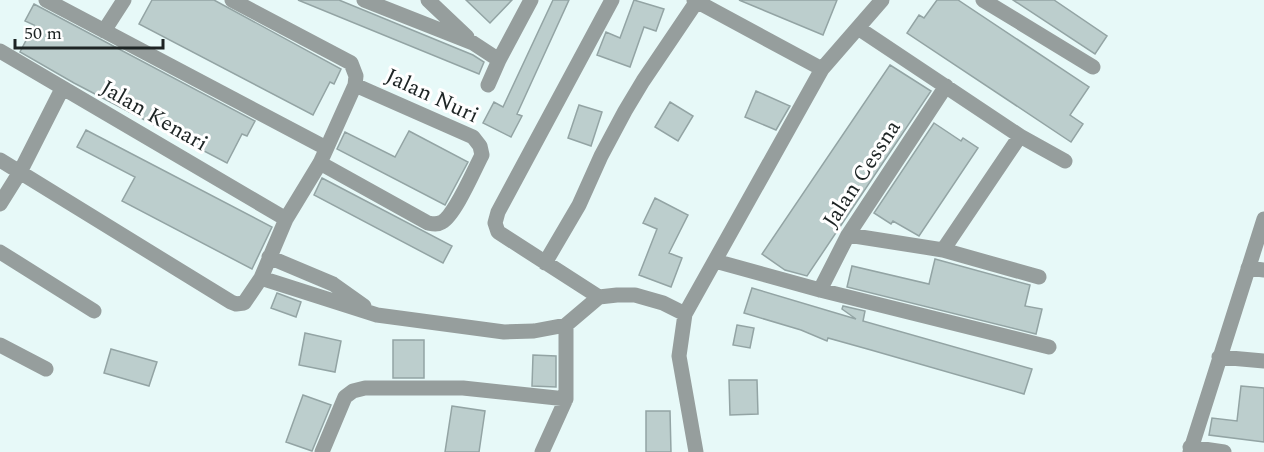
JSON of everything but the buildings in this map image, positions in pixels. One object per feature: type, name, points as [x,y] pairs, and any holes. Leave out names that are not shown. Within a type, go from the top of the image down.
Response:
[{"type":"street","points":[[46,0],[326,148]]},
{"type":"street","points":[[104,31],[124,0]]},
{"type":"street","points":[[0,160],[231,302],[244,303],[261,278],[286,219],[320,163],[355,85],[356,76],[351,63],[232,0]]},
{"type":"street","points":[[364,0],[473,43]]},
{"type":"street","points":[[428,0],[473,43],[499,60]]},
{"type":"street","points":[[488,85],[531,0]]},
{"type":"street","points":[[612,0],[498,212],[495,223],[498,232],[599,297],[635,295],[663,303],[685,314]]},
{"type":"street","points":[[983,0],[1093,68]]},
{"type":"street","points":[[546,263],[579,205],[625,111],[696,1],[822,69]]},
{"type":"street","points":[[696,452],[679,356],[685,314],[822,69],[878,1]]},
{"type":"street","points":[[858,28],[1020,136],[1065,161]]},
{"type":"street","name":"Jalan Kenari","points":[[0,51],[286,219]]},
{"type":"street","name":"Jalan Nuri","points":[[320,163],[428,223],[436,225],[452,212],[482,155],[480,146],[473,137],[355,85]]},
{"type":"street","name":"Jalan Cessna","points":[[820,290],[848,235],[946,86]]},
{"type":"street","points":[[0,204],[20,172],[62,89]]},
{"type":"street","points":[[943,250],[1020,136]]},
{"type":"street","points":[[1224,452],[1190,449],[1264,219]]},
{"type":"street","points":[[848,235],[943,250],[1039,277]]},
{"type":"street","points":[[0,252],[94,311]]},
{"type":"street","points":[[269,257],[333,284],[377,315]]},
{"type":"street","points":[[715,261],[820,290],[1049,347]]},
{"type":"street","points":[[1248,268],[1264,270]]},
{"type":"street","points":[[261,278],[377,315],[504,332],[534,331],[566,325],[599,297]]},
{"type":"street","points":[[542,452],[566,399],[566,325]]},
{"type":"street","points":[[2,352],[46,369]]},
{"type":"street","points":[[1219,357],[1264,361]]},
{"type":"street","points":[[322,452],[345,397],[359,389],[464,388],[566,399]]}]
